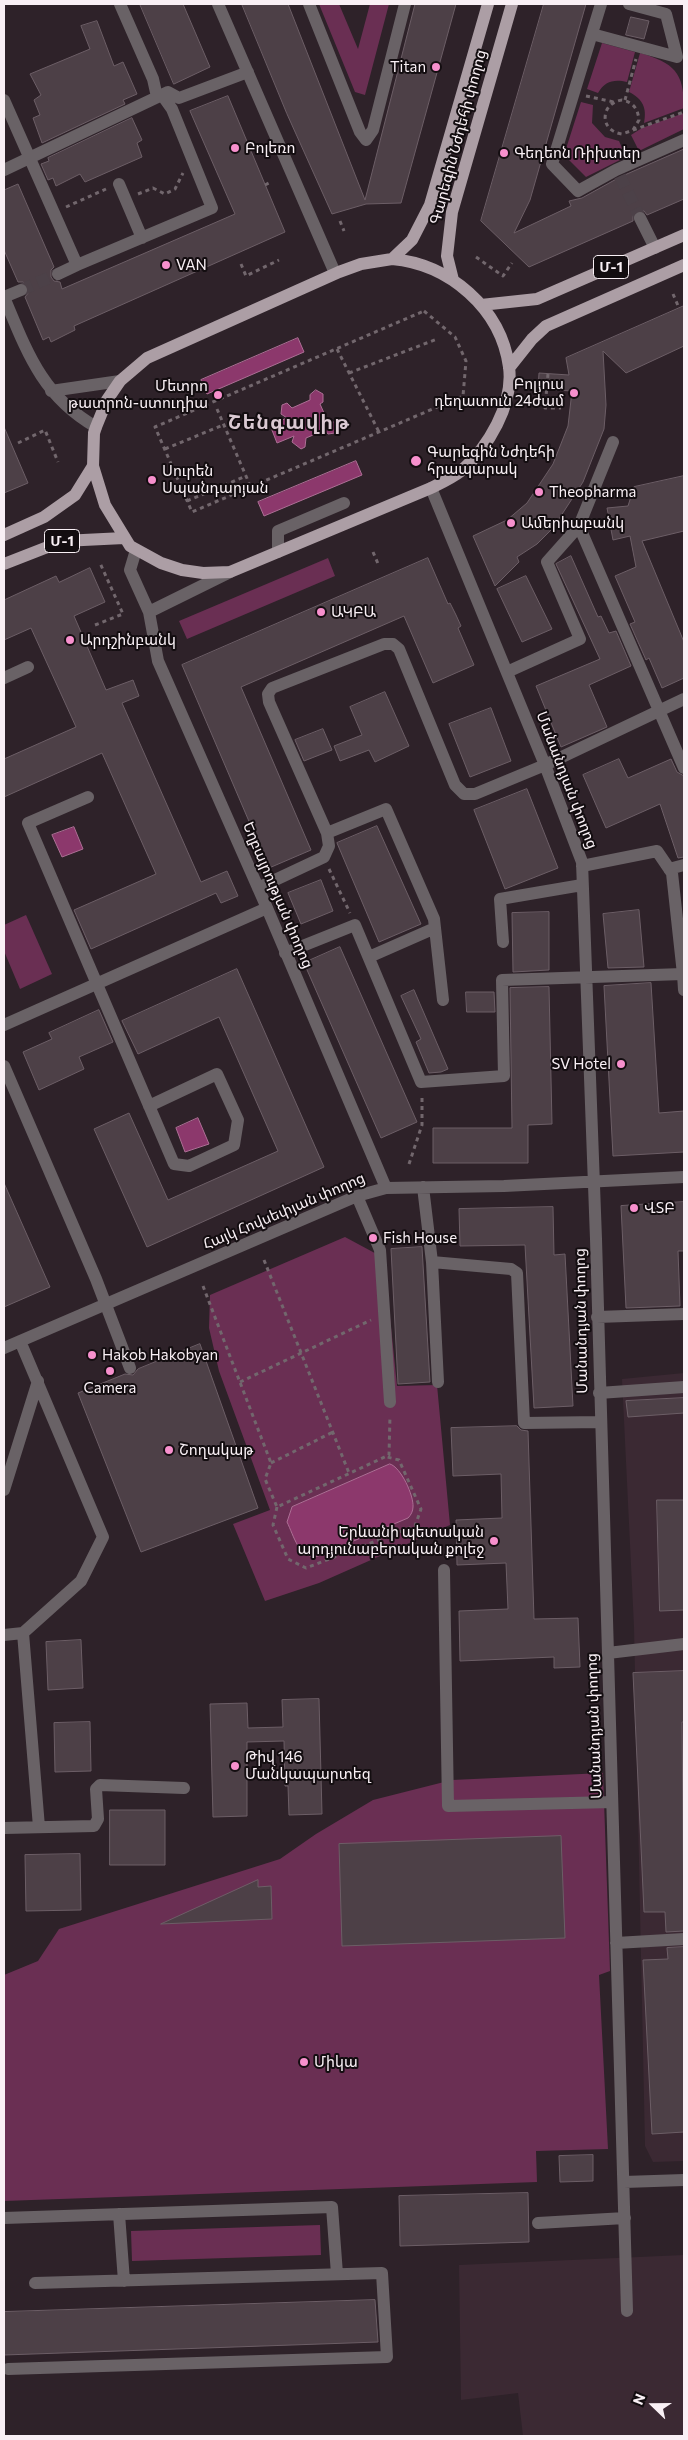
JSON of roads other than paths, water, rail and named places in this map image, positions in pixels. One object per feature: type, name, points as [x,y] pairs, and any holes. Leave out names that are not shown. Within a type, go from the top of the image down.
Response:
[{"type":"main road","name":"Գարեգին Նժդեհի փողոց","points":[[392,259],[412,240],[430,206],[488,4]]},
{"type":"main road","name":"Գարեգին Նժդեհի փողոց","points":[[453,280],[448,256],[452,212],[512,4]]},
{"type":"main road","name":"Մ-1","points":[[481,305],[537,299],[684,235]]},
{"type":"main road","points":[[392,259],[418,263],[464,287],[481,305],[496,329],[509,368],[508,387],[501,417],[481,451],[461,471],[431,488],[230,572],[204,573],[182,570],[161,563],[136,550],[124,538],[105,505],[93,466],[94,433],[107,400],[120,381],[147,358],[335,273],[361,264],[392,259]]},
{"type":"main road","name":"Մ-1","points":[[509,368],[532,339],[546,326],[684,265]]},
{"type":"main road","name":"Մ-1","points":[[4,535],[44,518],[74,495],[93,466]]},
{"type":"main road","name":"Մ-1","points":[[4,564],[63,541],[124,538]]},
{"type":"street","points":[[58,274],[212,208],[172,109],[160,96],[120,4]]},
{"type":"street","points":[[218,4],[335,273]]},
{"type":"street","points":[[309,4],[360,132],[366,140],[373,130],[405,4]]},
{"type":"street","points":[[601,4],[552,164],[578,191],[684,140]]},
{"type":"street","points":[[592,34],[677,57],[666,14],[629,4]]},
{"type":"street","points":[[4,170],[168,92],[179,98],[248,72]]},
{"type":"street","points":[[4,100],[25,144],[29,159],[77,266]]},
{"type":"street","points":[[119,184],[142,238]]},
{"type":"street","points":[[640,218],[655,248]]},
{"type":"street","points":[[21,290],[4,297],[9,326],[51,391],[71,411],[96,427]]},
{"type":"street","points":[[51,391],[120,381]]},
{"type":"street","points":[[507,672],[580,639],[547,562],[579,526],[613,442]]},
{"type":"street","name":"Մանանդյան փողոց","points":[[431,488],[545,766],[582,866],[608,1652],[627,2311]]},
{"type":"street","points":[[278,552],[278,531],[344,503]]},
{"type":"street","points":[[579,526],[684,768]]},
{"type":"street","name":"Եղբայրության փողոց","points":[[136,550],[130,570],[149,612],[158,661],[267,908],[386,1188]]},
{"type":"street","points":[[149,612],[230,572]]},
{"type":"street","points":[[258,888],[324,857],[329,846],[327,833],[269,702],[268,694],[272,688],[384,644],[393,644],[399,649],[455,785],[464,794],[476,794],[545,766],[684,699]]},
{"type":"street","points":[[4,678],[28,667]]},
{"type":"street","points":[[88,797],[28,824],[97,984],[149,1106],[174,1164],[189,1166],[234,1144],[238,1120],[217,1074],[149,1106]]},
{"type":"street","points":[[327,833],[386,809],[434,919],[443,1000]]},
{"type":"street","points":[[582,866],[657,851],[672,873],[684,990]]},
{"type":"street","points":[[669,869],[684,865]]},
{"type":"street","points":[[503,942],[500,899],[582,885]]},
{"type":"street","points":[[4,1025],[267,908]]},
{"type":"street","points":[[285,953],[355,925],[422,1082],[504,1076],[502,980],[683,974]]},
{"type":"street","points":[[369,957],[435,928]]},
{"type":"street","points":[[4,1066],[106,1305],[130,1368]]},
{"type":"street","name":"Հայկ Հովսեփյան փողոց","points":[[4,1348],[358,1196],[386,1188],[504,1186],[593,1180],[684,1177]]},
{"type":"street","points":[[423,1186],[432,1262],[438,1382]]},
{"type":"street","points":[[358,1196],[380,1250],[390,1402]]},
{"type":"street","points":[[432,1262],[511,1269],[517,1273],[524,1423],[600,1422]]},
{"type":"street","points":[[597,1317],[684,1314]]},
{"type":"street","points":[[4,1635],[23,1633],[81,1581],[103,1537],[20,1341]]},
{"type":"street","points":[[4,1490],[38,1381]]},
{"type":"street","points":[[599,1393],[684,1387]]},
{"type":"street","points":[[444,1570],[448,1806],[612,1802]]},
{"type":"street","points":[[23,1633],[39,1827]]},
{"type":"street","points":[[608,1652],[684,1644]]},
{"type":"street","points":[[4,1828],[94,1826],[98,1819],[96,1789],[100,1785],[184,1788]]},
{"type":"street","points":[[616,1943],[684,1939]]},
{"type":"street","points":[[624,2182],[684,2180]]},
{"type":"street","points":[[4,2218],[332,2207],[337,2274]]},
{"type":"street","points":[[119,2214],[124,2281]]},
{"type":"street","points":[[538,2223],[625,2218]]},
{"type":"street","points":[[8,2369],[386,2357],[382,2273],[36,2283]]},
{"type":"tunnel","points":[[620,176],[640,218]]},
{"type":"tunnel","points":[[21,290],[58,274]]},
{"type":"place","name":"Titan","points":[[436,67]]},
{"type":"place","name":"Բոլեռո","points":[[235,148]]},
{"type":"place","name":"Գեդեոն Ռիխտեր","points":[[504,153]]},
{"type":"place","name":"VAN","points":[[166,265]]},
{"type":"place","name":"Բոլյուս դեղատուն 24ժամ","points":[[574,393]]},
{"type":"place","name":"Մետրո թատրոն-ստուդիա","points":[[218,395]]},
{"type":"place","name":"Գարեգին Նժդեհի հրապարակ","points":[[416,461]]},
{"type":"place","name":"Սուրեն Սպանդարյան","points":[[152,480]]},
{"type":"place","name":"Theopharma","points":[[539,492]]},
{"type":"place","name":"Ամերիաբանկ","points":[[511,523]]},
{"type":"place","name":"ԱԿԲԱ","points":[[321,612]]},
{"type":"place","name":"Արդշինբանկ","points":[[70,640]]},
{"type":"place","name":"SV Hotel","points":[[621,1064]]},
{"type":"place","name":"ՎՏԲ","points":[[634,1208]]},
{"type":"place","name":"Fish House","points":[[373,1238]]},
{"type":"place","name":"Hakob Hakobyan","points":[[92,1355]]},
{"type":"place","name":"Camera","points":[[110,1371]]},
{"type":"place","name":"Շողակաթ","points":[[169,1450]]},
{"type":"place","name":"Երևանի պետական արդյունաբերական քոլեջ","points":[[494,1541]]},
{"type":"place","name":"Թիվ 146 Մանկապարտեզ","points":[[235,1766]]},
{"type":"place","name":"Միկա","points":[[304,2062]]},
{"type":"district","name":"Շենգավիթ","points":[[289,422]]}]
